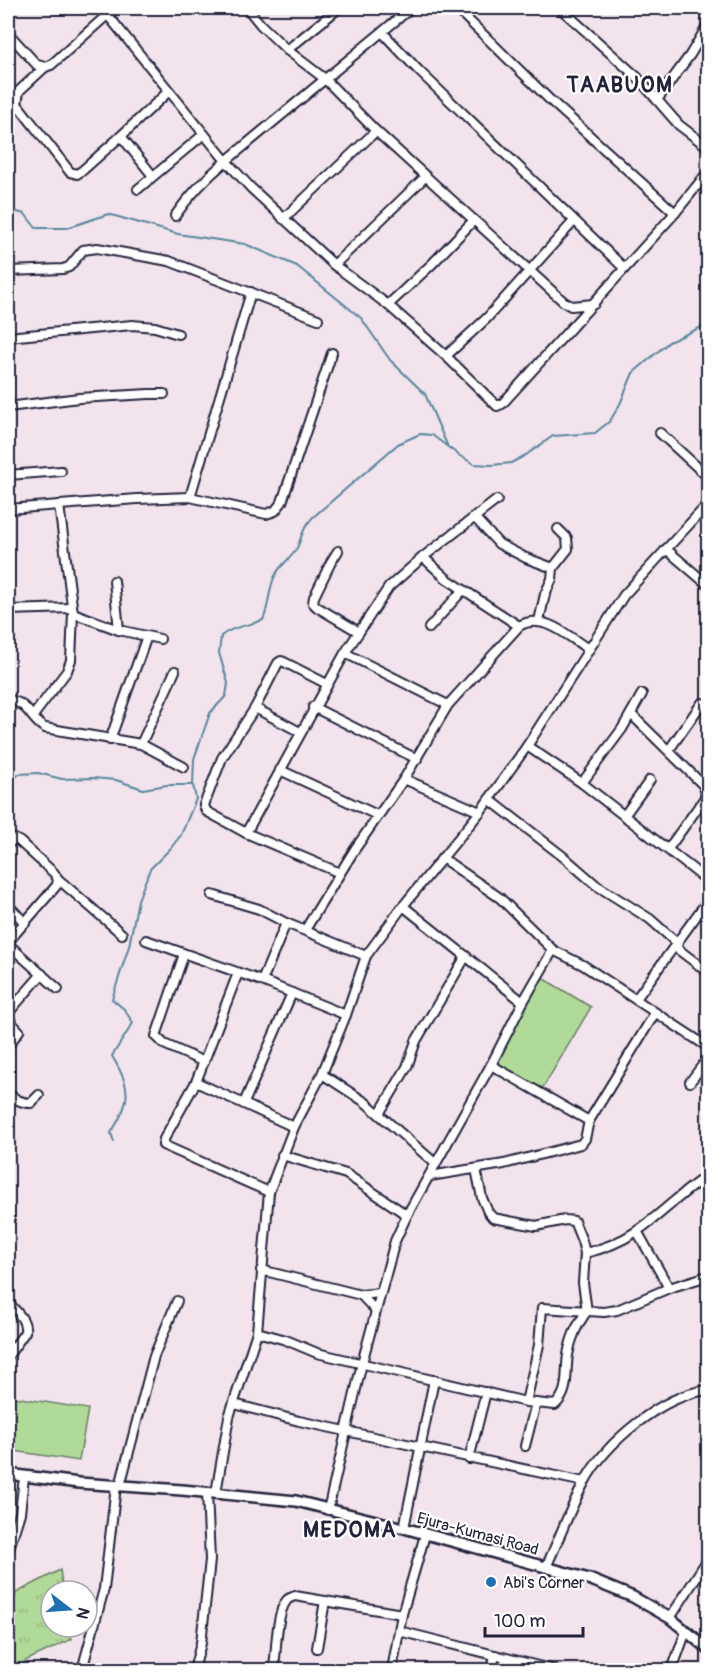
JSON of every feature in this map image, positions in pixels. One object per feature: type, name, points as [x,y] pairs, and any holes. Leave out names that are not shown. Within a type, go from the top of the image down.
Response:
[{"type":"main road","name":"Ejura-Kumasi Road","points":[[8,1474],[296,1501],[589,1579],[670,1618],[708,1649]]},
{"type":"street","points":[[8,11],[12,8]]},
{"type":"street","points":[[102,8],[226,161],[283,219],[334,265],[388,305],[446,356],[497,406],[502,404],[594,304],[675,213],[708,172]]},
{"type":"street","points":[[115,8],[19,91],[17,104],[70,172],[76,174],[121,136],[168,91]]},
{"type":"street","points":[[247,8],[287,50],[325,79],[425,177],[564,302],[570,306],[594,304]]},
{"type":"street","points":[[287,50],[339,8]]},
{"type":"street","points":[[175,216],[187,198],[226,161],[411,8]]},
{"type":"street","points":[[456,8],[550,100],[675,213]]},
{"type":"street","points":[[560,8],[571,11],[637,77],[679,125],[708,147]]},
{"type":"street","points":[[657,100],[690,55],[708,25]]},
{"type":"street","points":[[8,33],[37,65],[45,67]]},
{"type":"street","points":[[383,33],[419,71],[624,268]]},
{"type":"street","points":[[283,219],[376,131]]},
{"type":"street","points":[[138,189],[204,134]]},
{"type":"street","points":[[121,136],[153,176]]},
{"type":"street","points":[[334,265],[425,177]]},
{"type":"street","points":[[388,305],[474,220]]},
{"type":"street","points":[[446,356],[487,318],[574,221]]},
{"type":"street","points":[[8,271],[63,269],[69,267],[82,250],[97,248],[169,261],[318,319]]},
{"type":"street","points":[[190,497],[250,292]]},
{"type":"street","points":[[8,337],[132,325],[155,327],[178,334]]},
{"type":"street","points":[[8,509],[190,497],[266,514],[275,511],[282,502],[332,353]]},
{"type":"street","points":[[8,407],[79,398],[164,394]]},
{"type":"street","points":[[660,433],[708,477]]},
{"type":"street","points":[[8,475],[61,471]]},
{"type":"street","points":[[246,833],[313,707],[345,653],[389,587],[423,557],[497,500]]},
{"type":"street","points":[[194,1671],[201,1643],[210,1560],[212,1493],[225,1436],[257,1332],[269,1192],[294,1126],[322,1074],[346,1015],[366,956],[403,906],[480,812],[527,746],[624,595],[708,504]]},
{"type":"street","points":[[33,716],[67,671],[71,660],[73,611],[59,505]]},
{"type":"street","points":[[474,517],[499,544],[526,558],[553,568]]},
{"type":"street","points":[[539,621],[545,594],[552,579],[553,568],[568,549],[567,538],[558,529]]},
{"type":"street","points":[[666,549],[708,585]]},
{"type":"street","points":[[338,552],[314,597],[314,603],[359,632]]},
{"type":"street","points":[[423,557],[463,590],[519,626]]},
{"type":"street","points":[[114,581],[119,630]]},
{"type":"street","points":[[429,628],[463,590]]},
{"type":"street","points":[[8,610],[73,611],[119,630],[160,639]]},
{"type":"street","points":[[305,930],[377,815],[417,759],[448,705],[519,626],[526,622],[539,621],[550,625],[588,649]]},
{"type":"street","points":[[110,740],[147,636]]},
{"type":"street","points":[[345,653],[448,705]]},
{"type":"street","points":[[327,684],[281,661],[255,708],[222,758],[204,805],[206,811],[246,833],[340,873]]},
{"type":"street","points":[[141,744],[175,671]]},
{"type":"street","points":[[582,783],[631,714],[642,694]]},
{"type":"street","points":[[8,700],[26,707],[38,724],[45,728],[141,744],[184,767]]},
{"type":"street","points":[[669,750],[702,703]]},
{"type":"street","points":[[313,707],[417,759]]},
{"type":"street","points":[[255,708],[300,732]]},
{"type":"street","points":[[631,714],[703,785],[706,792],[704,799],[668,849]]},
{"type":"street","points":[[527,746],[582,783],[708,881]]},
{"type":"street","points":[[280,770],[377,815]]},
{"type":"street","points":[[404,778],[480,812]]},
{"type":"street","points":[[624,816],[650,780]]},
{"type":"street","points":[[489,799],[596,885],[650,919],[708,972]]},
{"type":"street","points":[[8,844],[11,840],[19,841],[58,879],[122,934]]},
{"type":"street","points":[[442,858],[500,898],[553,950],[636,999],[708,1047]]},
{"type":"street","points":[[58,879],[57,885],[8,943],[58,989]]},
{"type":"street","points":[[213,895],[259,909],[286,923],[366,956]]},
{"type":"street","points":[[636,999],[708,900]]},
{"type":"street","points":[[403,906],[523,1002]]},
{"type":"street","points":[[8,909],[12,909],[25,923]]},
{"type":"street","points":[[262,981],[286,923]]},
{"type":"street","points":[[146,940],[262,981],[346,1015]]},
{"type":"street","points":[[328,1510],[345,1431],[395,1241],[407,1215],[553,950]]},
{"type":"street","points":[[184,954],[156,1036],[164,1044],[204,1062]]},
{"type":"street","points":[[379,1114],[407,1067],[416,1041],[466,956]]},
{"type":"street","points":[[238,973],[196,1083],[164,1139],[163,1145],[269,1192]]},
{"type":"street","points":[[8,1013],[42,974]]},
{"type":"street","points":[[244,1103],[292,993]]},
{"type":"street","points":[[430,1176],[524,1159],[581,1144],[585,1139],[589,1121],[655,1013]]},
{"type":"street","points":[[8,1019],[19,1031],[8,1046]]},
{"type":"street","points":[[690,1082],[708,1058]]},
{"type":"street","points":[[491,1065],[589,1121]]},
{"type":"street","points":[[322,1074],[365,1102],[436,1164]]},
{"type":"street","points":[[196,1083],[294,1126]]},
{"type":"street","points":[[8,1093],[18,1101],[25,1103],[31,1103],[39,1095]]},
{"type":"street","points":[[282,1155],[338,1170],[407,1215]]},
{"type":"street","points":[[257,1332],[290,1341],[312,1351],[526,1402],[555,1405],[560,1401],[566,1389],[568,1356],[575,1328],[587,1311],[583,1283],[585,1253],[576,1224],[571,1219],[536,1226],[493,1218],[482,1198],[476,1169]]},
{"type":"street","points":[[585,1253],[598,1250],[637,1231],[708,1175]]},
{"type":"street","points":[[637,1231],[669,1288]]},
{"type":"street","points":[[261,1270],[361,1295],[380,1293]]},
{"type":"street","points":[[526,1402],[539,1345],[542,1308],[617,1310],[669,1288],[708,1276]]},
{"type":"street","points":[[361,1295],[376,1311]]},
{"type":"street","points":[[81,1671],[94,1633],[104,1589],[118,1486],[154,1356],[177,1301]]},
{"type":"street","points":[[8,1302],[25,1322],[26,1327],[8,1356]]},
{"type":"street","points":[[404,1528],[434,1380]]},
{"type":"street","points":[[546,1567],[584,1482],[604,1456],[638,1422],[676,1398],[708,1390]]},
{"type":"street","points":[[469,1459],[486,1392]]},
{"type":"street","points":[[525,1446],[536,1402]]},
{"type":"street","points":[[234,1404],[469,1459],[584,1482]]},
{"type":"street","points":[[8,1552],[20,1513],[24,1477]]},
{"type":"street","points":[[392,1671],[402,1614],[425,1535]]},
{"type":"street","points":[[670,1618],[708,1559]]},
{"type":"street","points":[[274,1671],[280,1618],[286,1601],[295,1596],[402,1614]]},
{"type":"street","points":[[316,1648],[325,1601]]},
{"type":"street","points":[[399,1631],[555,1671]]},
{"type":"street","points":[[672,1671],[686,1631]]},
{"type":"street","points":[[492,1671],[495,1655]]},
{"type":"green space","points":[[541,977],[591,1007],[541,1091],[491,1061]]},
{"type":"green space","points":[[8,1396],[88,1409],[79,1461],[8,1450]]},
{"type":"green space","points":[[60,1570],[61,1579],[43,1579]]},
{"type":"green space","points":[[39,1581],[39,1639],[72,1639],[25,1661],[23,1670],[8,1670],[8,1621],[16,1593]]},
{"type":"waterway","points":[[8,210],[25,214],[36,228],[67,228],[108,214],[178,234],[245,244],[297,266],[361,318],[390,360],[425,394],[447,445]]},
{"type":"waterway","points":[[114,1142],[111,1133],[125,1103],[126,1087],[112,1056],[133,1023],[124,1009],[112,999],[129,946],[138,900],[150,869],[181,835],[196,799],[193,785],[194,759],[210,713],[226,696],[228,683],[219,653],[221,636],[236,628],[263,620],[273,579],[278,570],[295,552],[312,518],[398,444],[420,434],[432,435],[474,464],[492,465],[511,463],[553,436],[595,433],[610,421],[633,373],[669,342],[708,324]]},
{"type":"waterway","points":[[8,785],[19,774],[38,773],[62,779],[116,780],[143,789],[167,785],[193,785]]},
{"type":"place","name":"Abi's Corner","points":[[491,1582]]},
{"type":"district","name":"TAABUOM","points":[[620,84]]},
{"type":"district","name":"MEDOMA","points":[[350,1529]]}]
